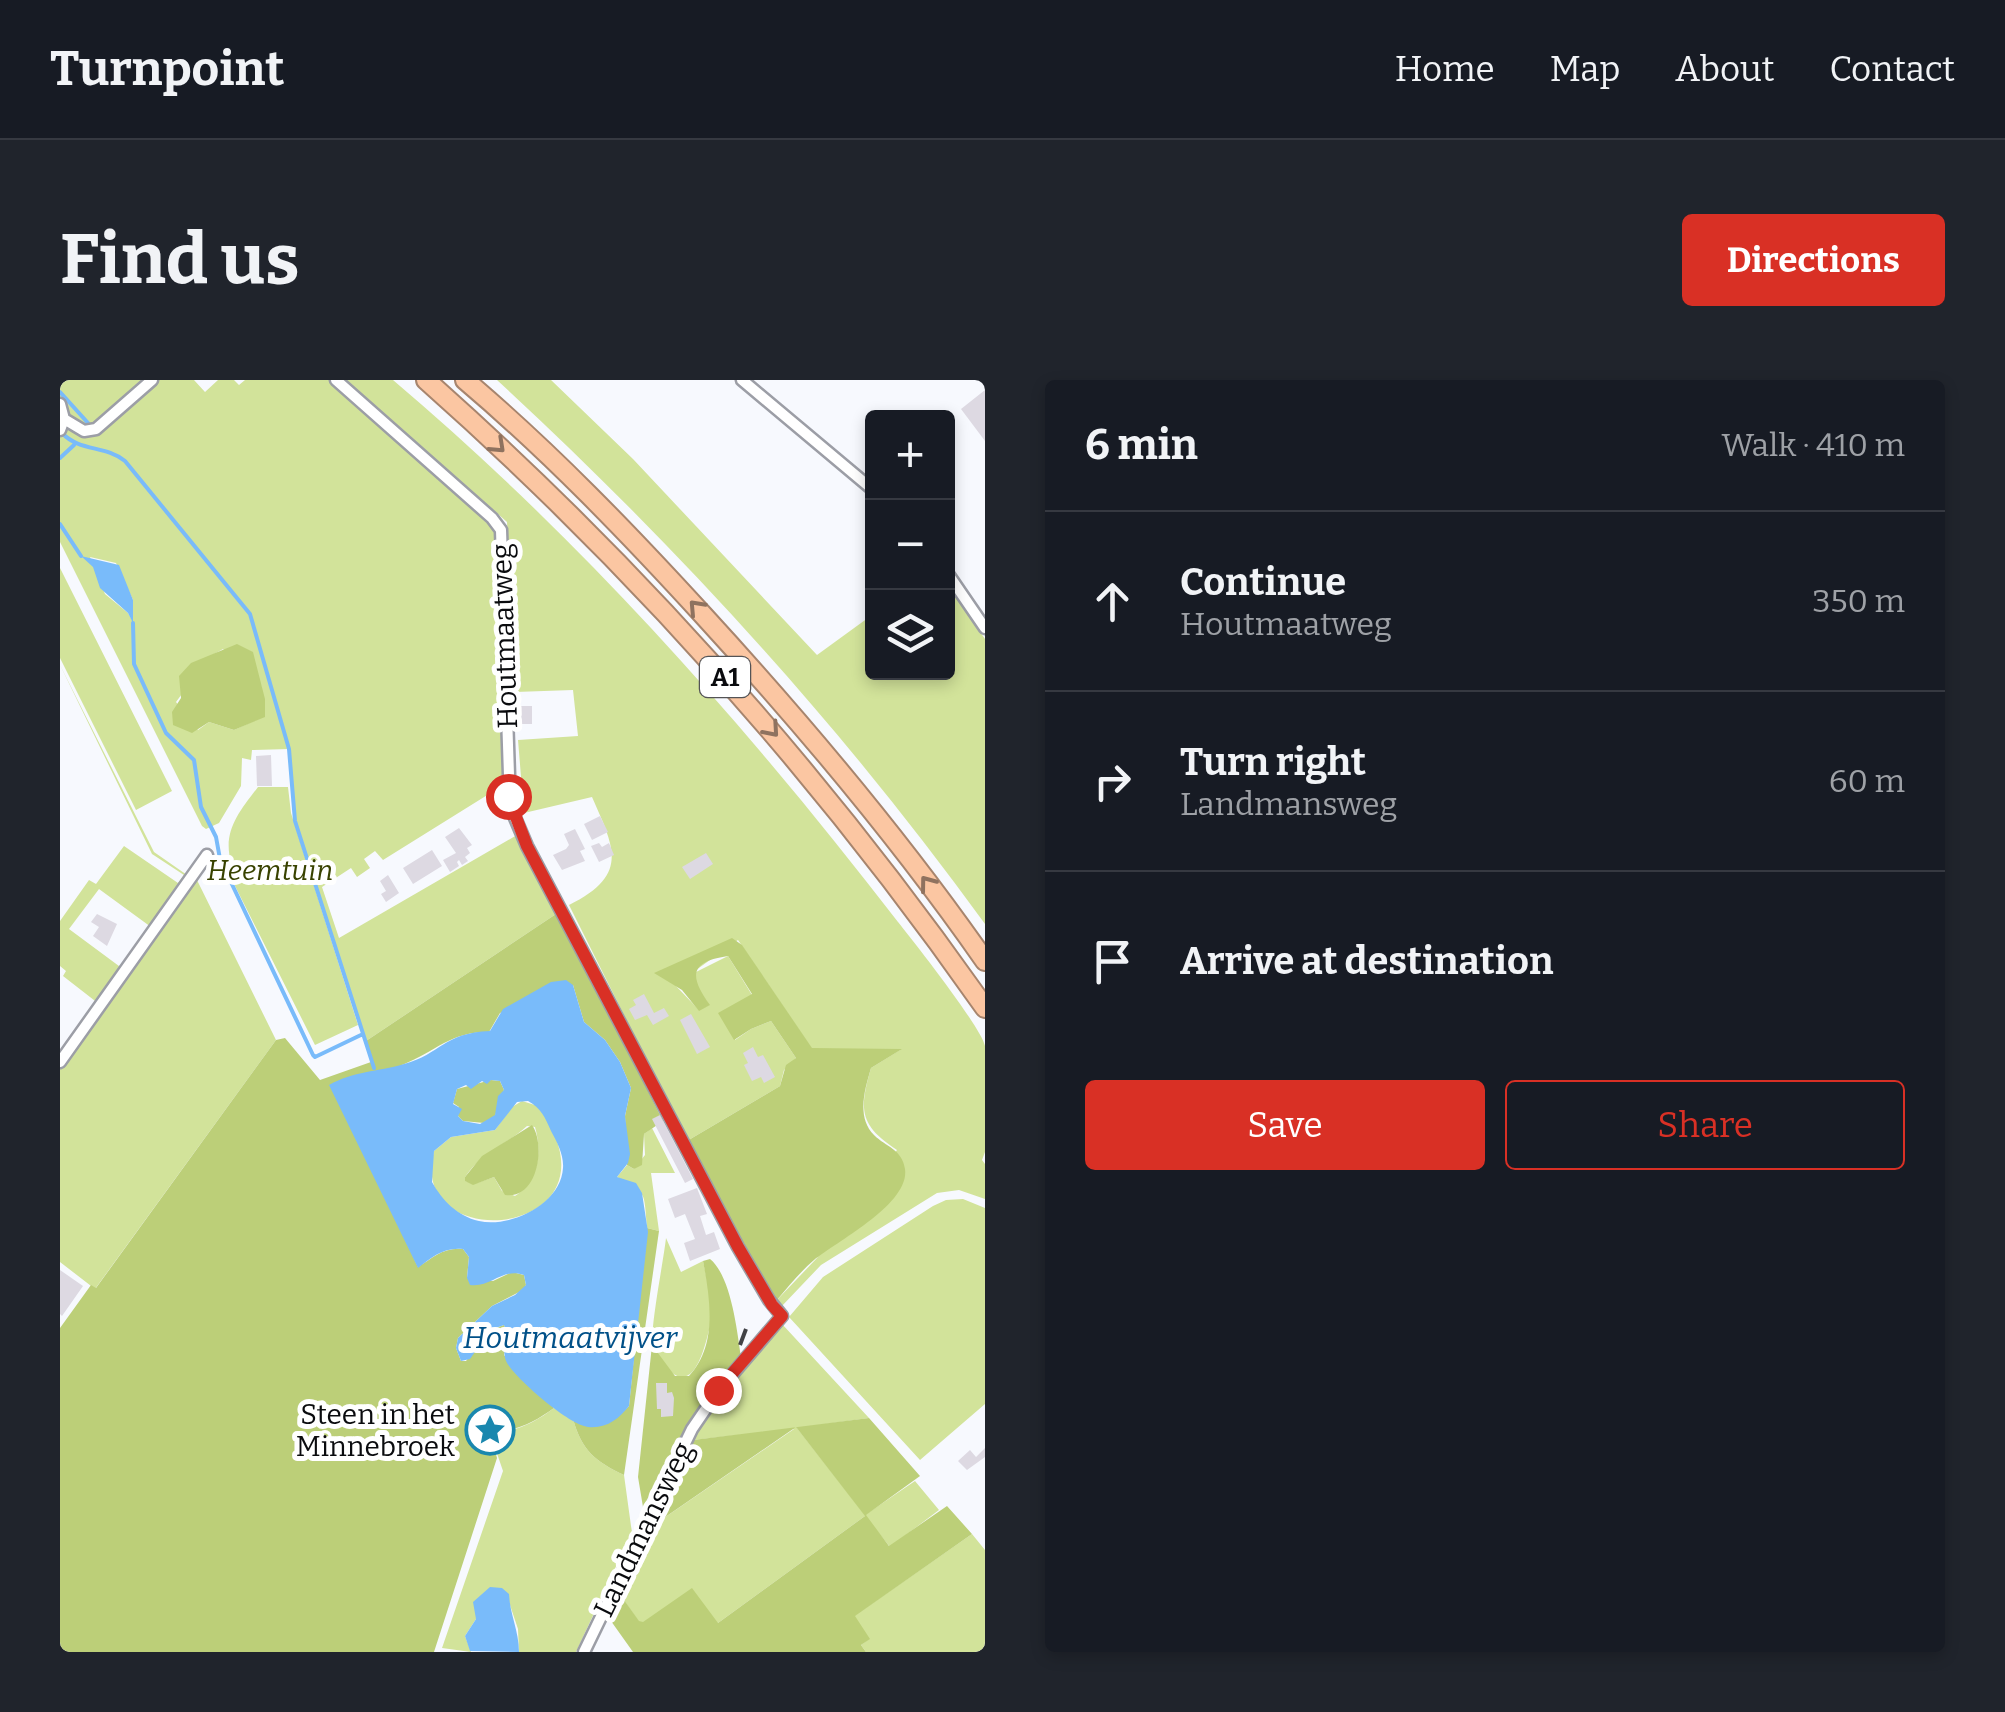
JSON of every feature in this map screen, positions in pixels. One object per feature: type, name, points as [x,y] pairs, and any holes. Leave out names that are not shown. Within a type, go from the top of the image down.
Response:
[{"type":"highway","name":"A1","points":[[426,380],[597,541],[725,677],[857,834],[985,1008]]},
{"type":"highway","name":"A1","points":[[465,380],[602,509],[730,644],[854,788],[985,962]]},
{"type":"street","points":[[60,404],[62,424],[84,431],[96,430],[152,380]]},
{"type":"street","name":"Houtmaatweg","points":[[336,380],[501,530],[510,806],[527,846],[711,1196],[762,1290],[782,1316]]},
{"type":"street","points":[[742,380],[865,483]]},
{"type":"street","points":[[955,584],[985,628]]},
{"type":"street","points":[[60,1062],[207,855]]},
{"type":"street","name":"Landmansweg","points":[[584,1652],[692,1429],[718,1390],[782,1316]]},
{"type":"green space","points":[[60,380],[194,380],[205,392],[218,380],[234,380],[239,385],[245,380],[331,380],[492,524],[498,538],[505,784],[383,860],[375,851],[364,859],[370,868],[357,877],[351,868],[322,887],[339,938],[517,835],[506,800],[559,912],[366,1041],[295,821],[289,749],[252,750],[251,760],[242,758],[241,786],[219,823],[206,829],[202,826],[60,542],[60,437],[70,422],[60,398]],"holes":[[[90,557],[116,563],[133,600],[133,622],[105,594]],[[223,649],[261,685],[265,716],[234,730],[209,722],[198,730],[176,702],[209,657]]]},
{"type":"green space","points":[[346,380],[393,380],[531,505],[722,706],[918,947],[985,1046],[985,1199],[959,1190],[937,1193],[821,1265],[781,1307],[776,1301],[817,1258],[897,1150],[875,1133],[864,1106],[871,1068],[900,1050],[812,1049],[738,940],[675,985],[699,1010],[709,1005],[695,984],[696,972],[728,956],[752,995],[735,1040],[771,1021],[796,1058],[784,1070],[780,1086],[687,1141],[569,905],[601,883],[612,859],[607,832],[592,797],[524,813],[518,740],[578,736],[573,690],[515,692],[507,522]]},
{"type":"green space","points":[[497,380],[551,380],[633,459],[817,655],[865,620],[865,680],[955,680],[955,595],[985,639],[985,924],[815,708],[693,573]]},
{"type":"green space","points":[[60,568],[172,791],[136,810],[60,658]]},
{"type":"green space","points":[[237,644],[253,652],[265,699],[265,717],[234,730],[209,722],[192,733],[173,725],[172,712],[181,698],[179,676],[191,663]]},
{"type":"green space","points":[[60,665],[154,852],[187,875],[151,927],[99,889],[69,929],[123,969],[99,1004],[63,976],[66,971],[60,966],[60,921],[89,880],[96,884],[124,846],[178,883],[184,875],[152,854]]},
{"type":"green space","name":"Heemtuin","points":[[258,787],[288,787],[291,813],[358,1025],[315,1045],[226,868],[232,865],[230,833]]},
{"type":"green space","points":[[195,876],[276,1040],[95,1289],[60,1262],[60,1066]]},
{"type":"green space","points":[[559,912],[663,1121],[644,1134],[642,1165],[634,1169],[627,1165],[625,1116],[631,1088],[605,1040],[584,1022],[573,985],[500,1013],[489,1032],[463,1035],[402,1065],[380,1187],[418,1267],[444,1251],[463,1249],[469,1257],[467,1278],[493,1281],[512,1272],[524,1275],[523,1290],[492,1306],[458,1338],[456,1348],[461,1361],[466,1361],[490,1330],[504,1325],[508,1334],[504,1355],[526,1383],[554,1408],[524,1425],[490,1433],[497,1458],[434,1652],[60,1652],[60,1328],[91,1285],[96,1288],[276,1040],[285,1038],[320,1080],[371,1062],[366,1041]]},
{"type":"green space","points":[[732,938],[742,945],[812,1048],[902,1049],[871,1068],[864,1111],[868,1128],[901,1157],[905,1169],[903,1182],[884,1208],[814,1260],[776,1301],[687,1141],[780,1086],[786,1065],[796,1058],[771,1021],[734,1040],[718,1013],[752,994],[728,956],[706,962],[696,972],[710,1005],[699,1011],[682,990],[654,973]]},
{"type":"green space","points":[[500,1081],[504,1090],[495,1116],[484,1123],[463,1121],[458,1116],[459,1107],[453,1103],[457,1089]]},
{"type":"green space","points":[[522,1101],[538,1106],[560,1150],[558,1184],[539,1207],[511,1219],[479,1219],[451,1208],[434,1185],[434,1151],[451,1137],[495,1130],[512,1107]],"holes":[[[527,1126],[535,1127],[537,1165],[523,1190],[515,1196],[502,1191],[494,1177],[477,1183],[465,1181],[486,1155]]]},
{"type":"green space","points":[[532,1125],[538,1157],[532,1180],[525,1189],[505,1195],[494,1177],[473,1185],[465,1181],[482,1156]]},
{"type":"green space","points":[[652,1128],[675,1173],[651,1173],[659,1231],[647,1228],[639,1190],[617,1177],[627,1165],[634,1169],[645,1155],[644,1134]]},
{"type":"green space","points":[[963,1199],[985,1208],[985,1404],[920,1460],[789,1317],[823,1277],[933,1206]]},
{"type":"green space","points":[[647,1228],[659,1231],[624,1475],[591,1454],[573,1419],[596,1426],[629,1406]]},
{"type":"green space","points":[[666,1238],[681,1272],[703,1261],[710,1296],[705,1347],[692,1372],[679,1377],[658,1357],[652,1339]]},
{"type":"green space","points":[[710,1259],[728,1290],[741,1357],[698,1410],[643,1507],[638,1477],[652,1345],[675,1376],[689,1376],[698,1364],[708,1336],[708,1290],[703,1261]]},
{"type":"green space","points":[[782,1324],[869,1418],[797,1428],[865,1515],[915,1481],[939,1510],[890,1547],[865,1516],[718,1623],[639,1622],[617,1590],[645,1531],[794,1429],[693,1440],[722,1392]]},
{"type":"green space","points":[[554,1408],[573,1419],[591,1454],[624,1475],[632,1532],[576,1652],[519,1652],[518,1629],[509,1602],[476,1613],[465,1636],[471,1652],[442,1648],[503,1471],[490,1433],[524,1426]]},
{"type":"green space","points":[[869,1418],[920,1476],[866,1515],[889,1546],[947,1506],[972,1534],[855,1616],[870,1639],[861,1645],[866,1652],[633,1652],[606,1614],[617,1590],[643,1622],[692,1588],[718,1623],[865,1516],[796,1427]]},
{"type":"green space","points":[[796,1427],[645,1531],[693,1440]]},
{"type":"green space","points":[[972,1534],[985,1550],[985,1652],[866,1652],[861,1645],[869,1639],[854,1616]]},
{"type":"water","points":[[81,556],[119,565],[133,600],[133,623],[128,613],[100,588],[93,567]]},
{"type":"water","name":"Houtmaatvijver","points":[[566,980],[573,985],[584,1022],[605,1040],[631,1088],[625,1116],[630,1154],[617,1177],[636,1183],[642,1193],[648,1232],[629,1406],[612,1422],[595,1427],[579,1424],[557,1410],[513,1371],[505,1358],[504,1325],[490,1330],[470,1359],[461,1361],[456,1348],[458,1338],[492,1306],[526,1285],[524,1275],[510,1274],[470,1285],[469,1257],[463,1249],[444,1251],[418,1268],[329,1085],[416,1060],[462,1036],[490,1031],[503,1009],[551,982]],"holes":[[[491,1080],[500,1081],[504,1090],[498,1096],[495,1115],[480,1124],[463,1121],[458,1116],[462,1109],[453,1104],[457,1089],[466,1085],[471,1089]],[[528,1101],[542,1113],[560,1149],[563,1168],[554,1192],[532,1211],[505,1221],[479,1221],[457,1211],[432,1182],[434,1151],[451,1137],[495,1130],[517,1102]]]},
{"type":"water","points":[[490,1587],[502,1588],[509,1594],[519,1652],[470,1651],[465,1636],[476,1619],[473,1602]]},
{"type":"building","points":[[985,390],[985,441],[961,409]]},
{"type":"building","points":[[515,706],[532,706],[532,724],[516,724]]},
{"type":"building","points":[[271,755],[272,786],[257,786],[256,756]]},
{"type":"building","points":[[600,816],[608,832],[592,840],[584,824]]},
{"type":"building","points":[[459,828],[472,845],[467,848],[468,861],[462,865],[459,860],[459,866],[450,872],[443,860],[456,853],[445,837]]},
{"type":"building","points":[[575,829],[585,849],[580,851],[585,861],[562,870],[553,855],[566,849],[569,845],[564,834]]},
{"type":"building","points":[[599,843],[602,847],[609,843],[614,855],[599,862],[591,846]]},
{"type":"building","points":[[432,850],[442,866],[413,884],[403,868]]},
{"type":"building","points":[[706,853],[713,864],[690,879],[682,867]]},
{"type":"building","points":[[388,875],[399,893],[386,902],[381,894],[386,891],[380,881]]},
{"type":"building","points":[[97,914],[117,924],[107,946],[93,936],[99,927],[91,922]]},
{"type":"building","points":[[644,994],[654,1013],[664,1008],[669,1016],[653,1025],[647,1015],[635,1020],[629,1009],[636,1005],[633,1000]]},
{"type":"building","points":[[691,1014],[710,1047],[697,1054],[680,1020]]},
{"type":"building","points":[[753,1047],[758,1057],[763,1055],[775,1077],[764,1083],[761,1077],[752,1081],[744,1065],[748,1063],[743,1053]]},
{"type":"building","points":[[660,1115],[693,1179],[685,1183],[652,1119]]},
{"type":"building","points":[[697,1188],[707,1214],[700,1216],[706,1235],[714,1232],[720,1249],[690,1261],[684,1243],[695,1239],[685,1214],[675,1218],[668,1199]]},
{"type":"building","points":[[60,1270],[83,1286],[62,1316],[60,1314]]},
{"type":"building","points":[[656,1383],[667,1383],[667,1393],[672,1392],[673,1416],[661,1417]]},
{"type":"building","points":[[985,1448],[985,1457],[967,1470],[958,1461],[970,1450],[976,1457]]},
{"type":"waterway","points":[[60,392],[88,423]]},
{"type":"waterway","points":[[62,433],[77,443],[125,461],[250,614],[289,749],[295,821],[374,1068]]},
{"type":"waterway","points":[[60,458],[74,445]]},
{"type":"waterway","points":[[60,524],[81,556]]},
{"type":"waterway","points":[[133,623],[134,664],[166,733],[194,760],[201,807],[216,837],[220,859],[313,1055],[363,1034]]},
{"type":"railway","points":[[740,1345],[746,1329]]},
{"type":"place","name":"Steen in het Minnebroek","points":[[490,1430]]},
{"type":"route","points":[[508,796],[527,846],[702,1179],[762,1290],[782,1316],[718,1390]]}]
